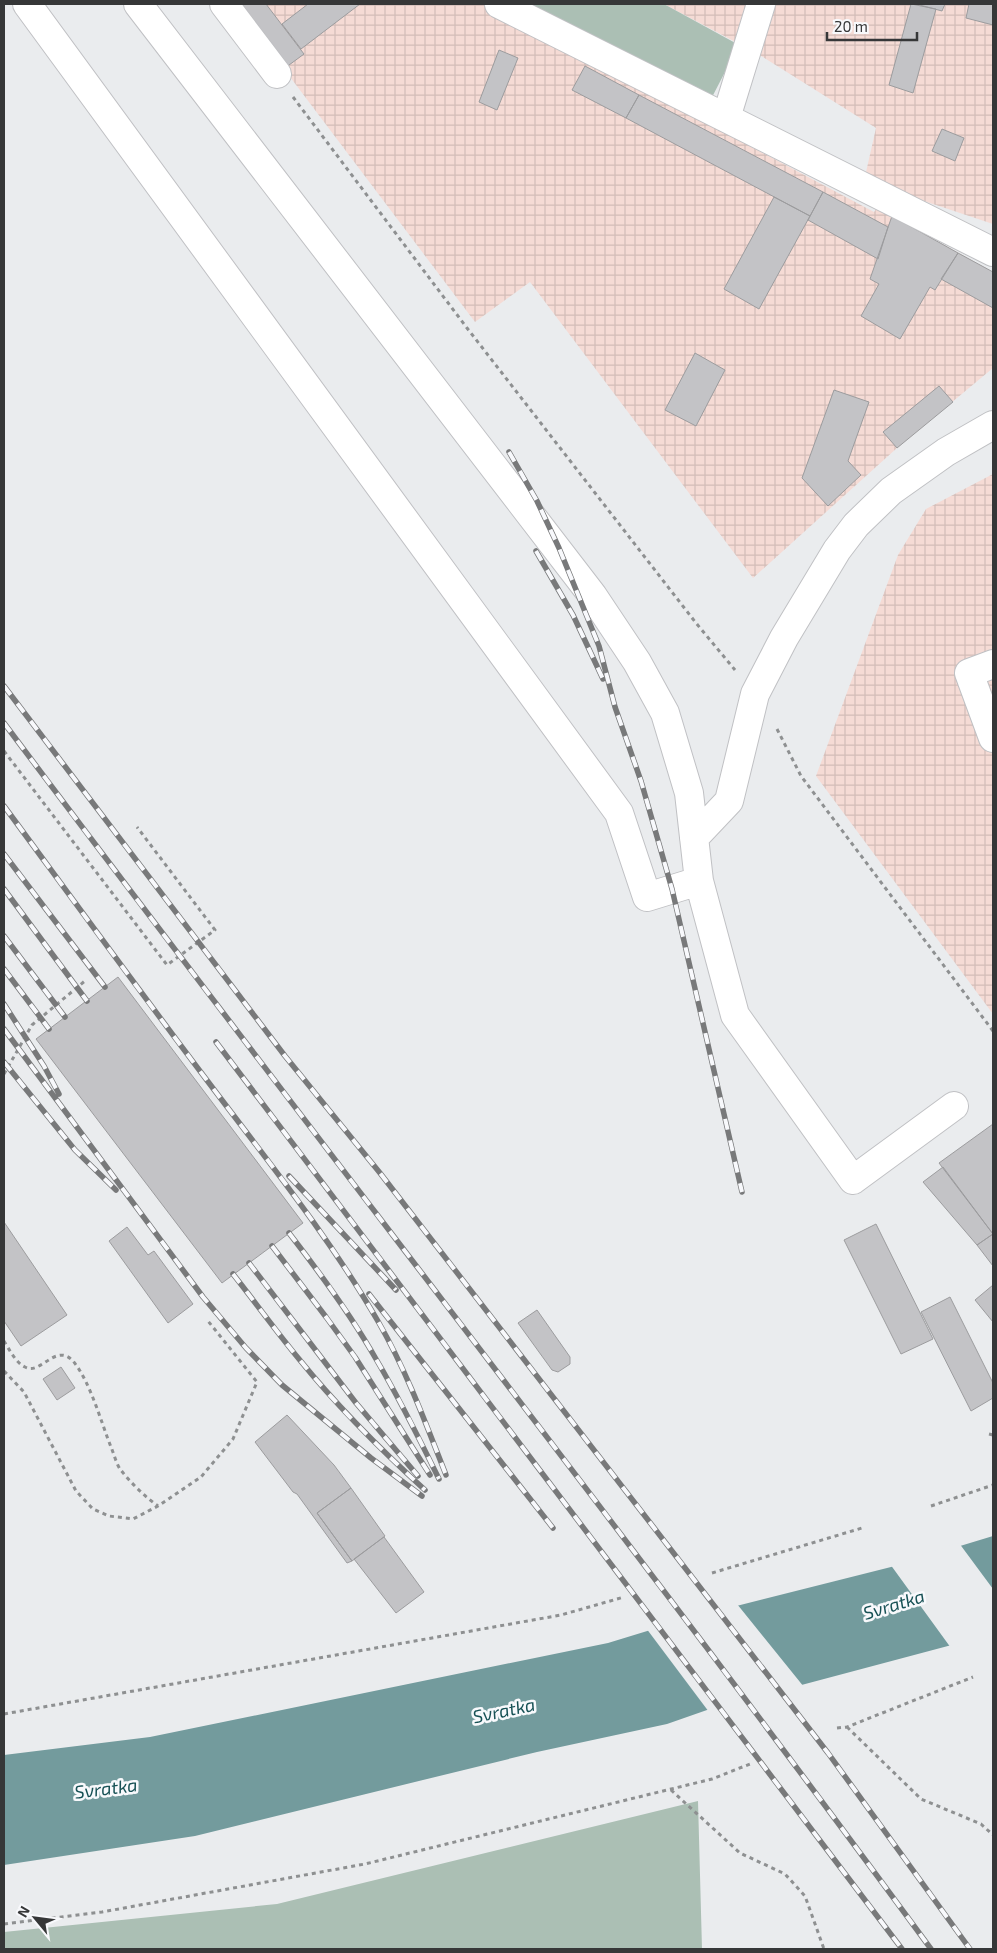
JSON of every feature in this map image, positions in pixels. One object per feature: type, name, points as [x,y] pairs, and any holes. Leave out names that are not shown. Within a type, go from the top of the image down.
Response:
[{"type":"lane","points":[[27,4],[620,813],[647,897],[699,881]]},
{"type":"lane","points":[[138,4],[593,596],[637,662],[665,713],[688,793],[699,881],[735,1015],[853,1180],[954,1106]]},
{"type":"lane","points":[[224,4],[276,74]]},
{"type":"lane","points":[[499,4],[993,252]]},
{"type":"lane","points":[[726,118],[762,4]]},
{"type":"lane","points":[[694,838],[729,801],[754,694],[776,652],[837,550],[856,525],[890,491],[946,452],[993,425]]},
{"type":"lane","points":[[993,664],[969,673],[993,738]]},
{"type":"path","points":[[276,74],[467,328],[690,616],[754,694]]},
{"type":"path","points":[[774,724],[801,776],[993,1031]]},
{"type":"path","points":[[4,751],[167,965],[215,930],[137,827]]},
{"type":"path","points":[[4,1074],[32,1026],[86,980]]},
{"type":"path","points":[[4,1371],[24,1392],[76,1491],[93,1509],[109,1516],[134,1519],[158,1506],[201,1477],[233,1440],[257,1382],[208,1321]]},
{"type":"path","points":[[4,1341],[20,1364],[26,1368],[33,1368],[57,1356],[64,1355],[71,1359],[82,1374],[119,1468],[158,1506]]},
{"type":"path","points":[[931,1506],[993,1484]]},
{"type":"path","points":[[712,1572],[862,1528]]},
{"type":"path","points":[[4,1714],[562,1615],[624,1597]]},
{"type":"path","points":[[837,1728],[847,1727],[973,1677]]},
{"type":"path","points":[[847,1727],[921,1799],[981,1824],[993,1835]]},
{"type":"path","points":[[4,1924],[102,1912],[365,1864],[670,1790],[712,1779],[750,1764]]},
{"type":"path","points":[[670,1790],[740,1852],[785,1874],[805,1896],[824,1949]]},
{"type":"shaded area","points":[[235,4],[482,4],[874,212],[877,208],[993,272],[993,368],[897,448],[753,578],[530,282],[475,322]]},
{"type":"shaded area","points":[[664,4],[993,4],[993,224],[864,181],[876,128],[758,54]]},
{"type":"shaded area","points":[[993,474],[993,1014],[816,776],[898,555],[926,509]]},
{"type":"green space","points":[[523,4],[664,4],[739,45],[710,101]]},
{"type":"green space","points":[[698,1801],[702,1949],[4,1949],[4,1932],[277,1904]]},
{"type":"water","name":"Svratka","points":[[993,1536],[993,1634],[707,1710],[667,1724],[537,1752],[195,1836],[4,1865],[4,1755],[150,1737],[608,1643],[693,1617],[891,1567]]},
{"type":"pier","points":[[959,1543],[993,1589],[993,1637],[951,1648],[890,1564]]},
{"type":"pier","points":[[737,1604],[804,1687],[709,1712],[646,1628]]},
{"type":"building","points":[[236,4],[266,4],[304,54],[285,68]]},
{"type":"building","points":[[308,4],[360,4],[301,49],[282,24]]},
{"type":"building","points":[[911,4],[936,9],[913,93],[889,85]]},
{"type":"building","points":[[916,4],[945,4],[942,11]]},
{"type":"building","points":[[969,4],[993,4],[993,25],[966,18]]},
{"type":"building","points":[[499,50],[518,58],[497,110],[479,102]]},
{"type":"building","points":[[585,66],[639,95],[626,118],[572,90]]},
{"type":"building","points":[[639,95],[823,192],[810,216],[626,118]]},
{"type":"building","points":[[942,129],[964,138],[955,161],[932,151]]},
{"type":"building","points":[[823,192],[888,227],[878,259],[808,220]]},
{"type":"building","points":[[774,197],[810,216],[759,309],[724,289]]},
{"type":"building","points":[[892,216],[958,253],[935,290],[930,287],[900,339],[861,316],[879,284],[870,279]]},
{"type":"building","points":[[958,253],[993,272],[993,308],[941,279]]},
{"type":"building","points":[[695,353],[725,370],[696,426],[665,410]]},
{"type":"building","points":[[939,386],[953,402],[897,448],[883,432]]},
{"type":"building","points":[[834,390],[869,402],[848,461],[861,475],[828,506],[802,478]]},
{"type":"building","points":[[118,977],[303,1223],[222,1283],[36,1039]]},
{"type":"building","points":[[993,1124],[993,1234],[939,1163]]},
{"type":"building","points":[[943,1167],[993,1234],[977,1245],[923,1182]]},
{"type":"building","points":[[4,1222],[67,1315],[21,1346],[4,1321]]},
{"type":"building","points":[[876,1224],[933,1339],[901,1354],[844,1240]]},
{"type":"building","points":[[127,1227],[148,1255],[154,1251],[193,1304],[168,1323],[109,1241]]},
{"type":"building","points":[[993,1234],[993,1266],[977,1245]]},
{"type":"building","points":[[993,1285],[993,1322],[975,1300]]},
{"type":"building","points":[[950,1297],[993,1383],[993,1398],[971,1411],[921,1312]]},
{"type":"building","points":[[537,1310],[570,1357],[570,1364],[558,1372],[552,1370],[518,1323]]},
{"type":"building","points":[[61,1367],[75,1388],[57,1400],[43,1379]]},
{"type":"building","points":[[287,1415],[334,1465],[351,1488],[317,1513],[352,1561],[347,1563],[297,1494],[293,1492],[255,1442]]},
{"type":"building","points":[[351,1488],[385,1536],[352,1561],[317,1513]]},
{"type":"building","points":[[384,1537],[424,1592],[396,1613],[354,1559]]},
{"type":"railway","points":[[509,452],[537,501],[559,548],[599,646],[615,707],[641,781],[672,889],[742,1192]]},
{"type":"railway","points":[[536,551],[573,615],[603,679]]},
{"type":"railway","points":[[4,686],[285,1056],[380,1173],[828,1753],[970,1949]]},
{"type":"railway","points":[[4,723],[701,1641],[931,1949]]},
{"type":"railway","points":[[4,806],[296,1198],[339,1259],[379,1323],[398,1360],[416,1398],[446,1475]]},
{"type":"railway","points":[[4,854],[105,987]]},
{"type":"railway","points":[[4,889],[87,1001]]},
{"type":"railway","points":[[4,936],[65,1017]]},
{"type":"railway","points":[[4,969],[49,1029]]},
{"type":"railway","points":[[4,1004],[44,1066],[59,1094]]},
{"type":"railway","points":[[4,1029],[203,1297],[246,1348],[282,1385],[371,1458],[422,1496]]},
{"type":"railway","points":[[216,1042],[902,1949]]},
{"type":"railway","points":[[4,1062],[75,1150],[116,1190]]},
{"type":"railway","points":[[289,1176],[396,1290]]},
{"type":"railway","points":[[289,1233],[356,1326],[401,1403],[439,1479]]},
{"type":"railway","points":[[272,1246],[355,1357],[430,1475]]},
{"type":"railway","points":[[249,1263],[356,1403],[418,1476]]},
{"type":"railway","points":[[233,1274],[328,1394],[375,1443],[425,1490]]},
{"type":"railway","points":[[369,1294],[553,1528]]}]
